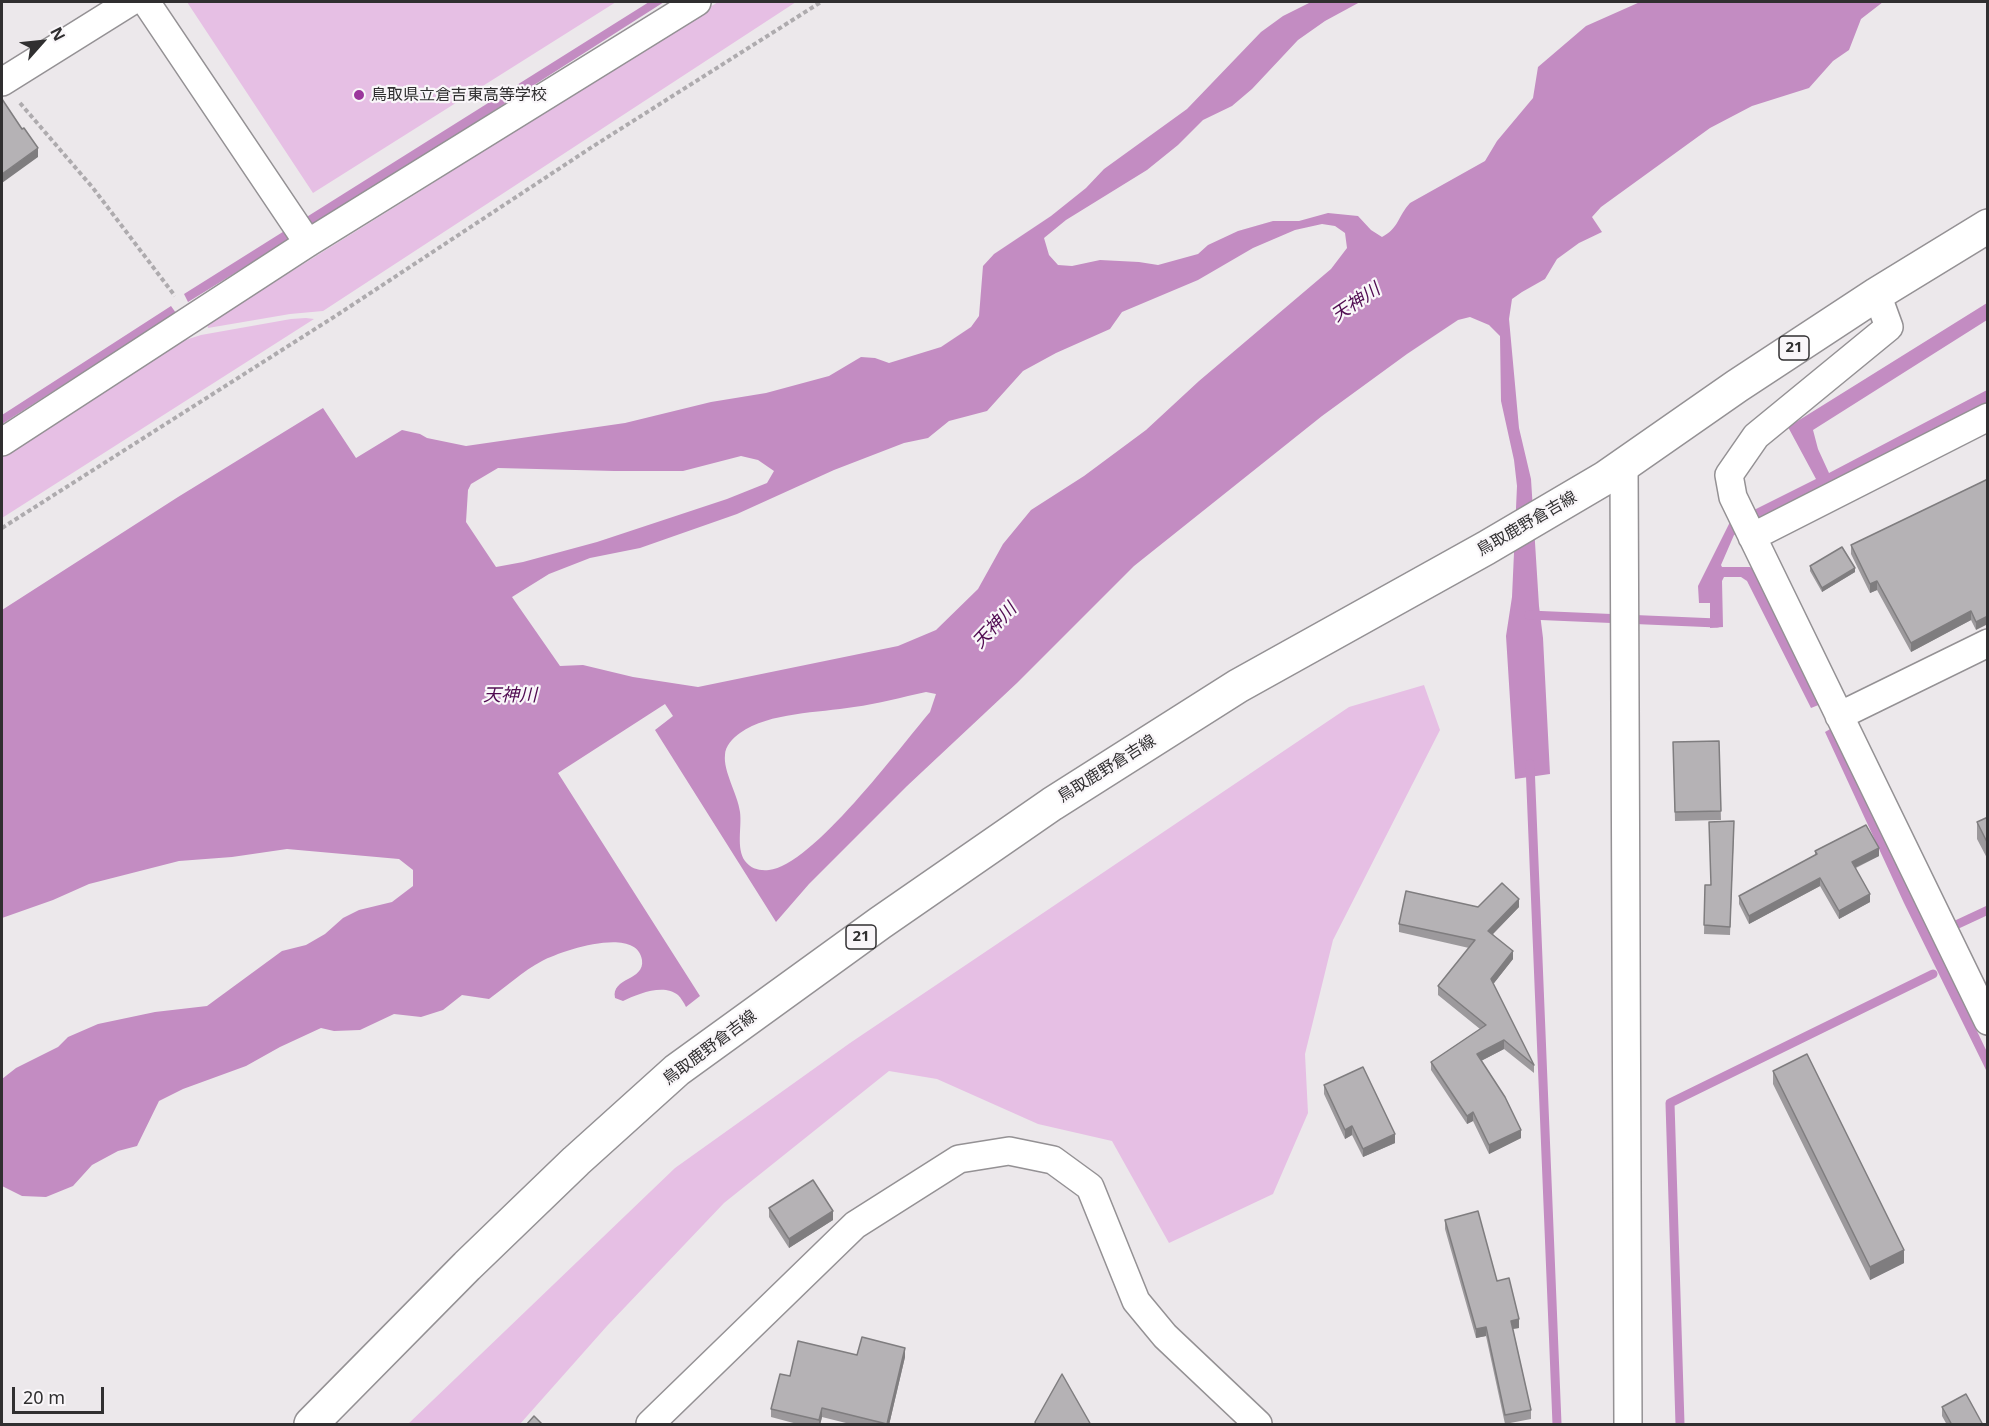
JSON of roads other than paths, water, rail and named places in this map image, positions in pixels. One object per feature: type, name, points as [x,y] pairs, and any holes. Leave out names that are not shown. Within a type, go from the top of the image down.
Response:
[{"type":"main road","name":"鳥取鹿野倉吉線","points":[[311,1425],[475,1258],[576,1161],[677,1070],[880,923],[1062,798],[1238,686],[1486,548],[1615,471],[1737,386],[1877,294],[1988,226]]},
{"type":"street","points":[[2,82],[130,2]]},
{"type":"street","points":[[146,2],[308,243]]},
{"type":"street","points":[[2,442],[308,243],[697,2]]},
{"type":"street","points":[[1877,294],[1889,327],[1756,436],[1729,475],[1733,497],[1988,1021]]},
{"type":"street","points":[[1752,537],[1988,417]]},
{"type":"street","points":[[1615,471],[1628,1425]]},
{"type":"street","points":[[1839,716],[1988,643]]},
{"type":"street","points":[[653,1424],[855,1225],[959,1159],[1009,1151],[1053,1160],[1090,1187],[1136,1302],[1165,1336],[1258,1425]]},
{"type":"water","points":[[649,2],[664,2],[376,186],[188,302],[184,294]]},
{"type":"water","name":"天神川","points":[[1311,2],[1360,2],[1325,21],[1298,40],[1252,89],[1232,106],[1203,120],[1178,145],[1147,170],[1066,220],[1044,238],[1049,255],[1058,265],[1072,266],[1100,260],[1158,265],[1198,254],[1208,245],[1238,231],[1273,221],[1299,221],[1328,213],[1358,216],[1371,230],[1382,237],[1395,226],[1410,203],[1485,161],[1497,141],[1533,98],[1538,67],[1586,26],[1640,2],[1883,2],[1861,19],[1849,50],[1833,61],[1809,88],[1752,106],[1710,128],[1601,207],[1592,217],[1602,232],[1579,243],[1557,259],[1545,279],[1512,299],[1509,319],[1519,428],[1531,479],[1550,774],[1515,779],[1506,636],[1512,597],[1517,486],[1514,460],[1501,401],[1500,336],[1489,325],[1470,317],[1458,320],[1407,354],[1322,416],[1134,566],[1017,683],[907,786],[809,884],[776,922],[655,730],[673,716],[665,704],[558,773],[700,996],[686,1007],[678,995],[665,990],[643,993],[623,1001],[615,998],[618,986],[634,976],[642,967],[642,960],[637,950],[627,944],[613,942],[581,947],[542,961],[489,999],[462,995],[443,1010],[421,1017],[394,1014],[360,1030],[334,1031],[321,1028],[246,1066],[183,1089],[159,1101],[137,1146],[118,1151],[92,1165],[73,1186],[46,1197],[22,1196],[2,1186],[2,1079],[16,1068],[58,1047],[68,1037],[98,1024],[155,1012],[207,1006],[282,951],[306,945],[325,934],[343,918],[359,910],[392,902],[413,886],[413,870],[399,859],[287,849],[232,857],[179,861],[89,884],[2,918],[2,610],[178,497],[323,408],[356,458],[402,430],[466,446],[625,423],[711,402],[766,393],[829,376],[861,357],[875,358],[889,363],[941,347],[971,327],[979,316],[983,266],[994,254],[1051,216],[1086,188],[1104,169],[1187,109],[1261,32],[1283,16]],"holes":[[[1322,224],[1335,226],[1345,233],[1347,248],[1331,269],[1199,381],[1146,430],[1084,476],[1031,510],[1003,544],[978,589],[936,630],[898,646],[698,687],[633,677],[583,665],[560,666],[512,597],[549,574],[590,558],[640,548],[737,514],[834,470],[904,443],[928,438],[949,421],[987,411],[1023,371],[1056,353],[1110,329],[1122,312],[1198,280],[1253,248],[1295,230]],[[741,456],[758,460],[774,471],[767,483],[727,499],[597,542],[496,567],[466,522],[468,490],[471,484],[498,468],[683,471]],[[926,692],[936,694],[930,712],[854,803],[808,849],[787,863],[769,870],[756,869],[747,864],[741,850],[739,805],[725,761],[726,748],[732,740],[752,726],[780,717],[881,702]]]},
{"type":"water","points":[[1987,303],[1987,320],[1813,430],[1818,449],[1829,473],[1987,390],[1987,407],[1734,535],[1721,565],[1722,567],[1750,567],[1753,569],[1821,704],[1811,708],[1747,581],[1741,577],[1724,577],[1722,581],[1723,627],[1710,628],[1710,603],[1699,603],[1698,586],[1730,522],[1816,479],[1788,427]]},
{"type":"water","points":[[171,306],[176,313],[2,424],[2,415]]},
{"type":"water","points":[[1832,728],[1987,1052],[1987,1072],[1904,903],[1825,732]]},
{"type":"waterway","points":[[1529,615],[1717,623],[1717,618]]},
{"type":"waterway","points":[[1530,764],[1557,1424]]},
{"type":"waterway","points":[[1958,924],[1988,910]]},
{"type":"waterway","points":[[1680,1424],[1670,1103],[1933,974]]},
{"type":"place","name":"鳥取県立倉吉東高等学校","points":[[359,95]]}]
